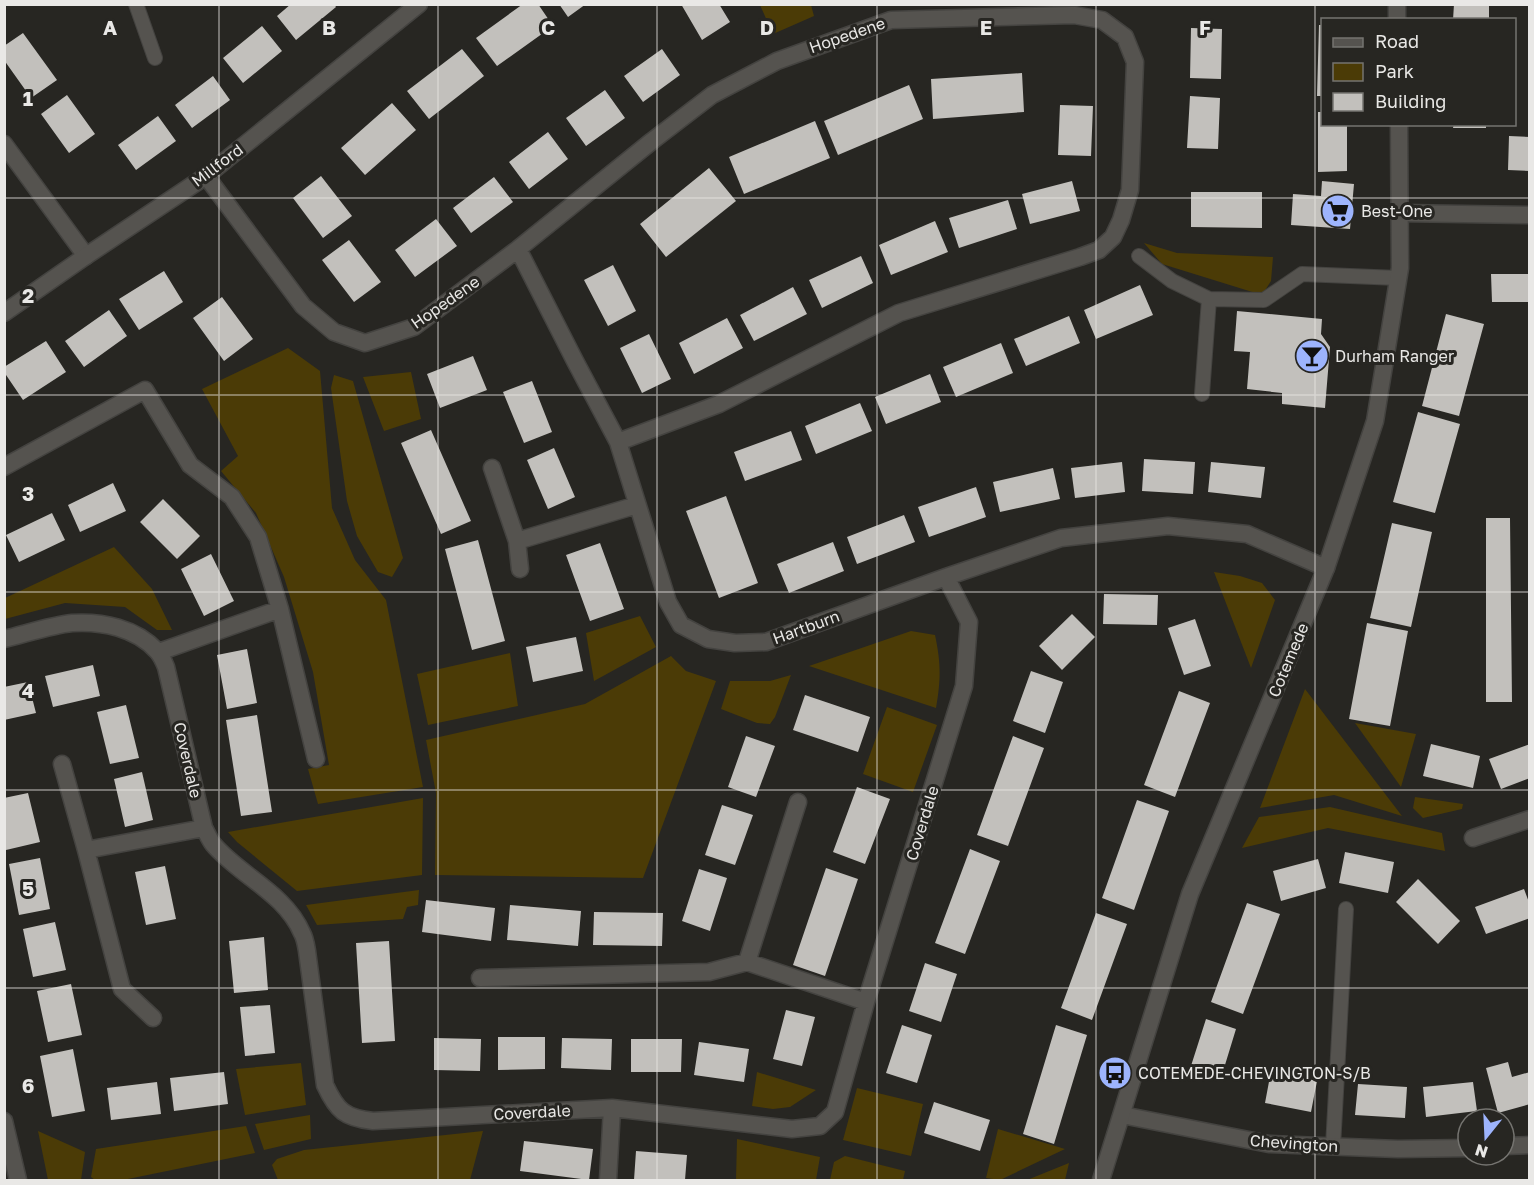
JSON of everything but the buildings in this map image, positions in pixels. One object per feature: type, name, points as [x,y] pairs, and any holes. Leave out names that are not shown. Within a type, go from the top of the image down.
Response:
[{"type":"street","name":"Millford","points":[[4,313],[206,176],[419,4]]},
{"type":"street","name":"Hopedene","points":[[206,176],[303,306],[334,332],[365,344],[414,327],[518,249],[712,95],[786,57],[891,20],[1074,15],[1102,20],[1125,37],[1135,62],[1130,190],[1113,237],[1100,250],[899,313],[719,404],[618,442]]},
{"type":"street","name":"Cotemede","points":[[1101,1180],[1190,894],[1326,568],[1375,421],[1400,268],[1399,126]]},
{"type":"street","points":[[4,144],[86,256]]},
{"type":"street","points":[[1400,213],[1530,216]]},
{"type":"street","name":"Hartburn","points":[[518,249],[618,442],[668,602],[681,625],[708,639],[735,643],[766,642],[1060,538],[1168,526],[1247,534],[1326,568]]},
{"type":"street","points":[[4,467],[145,390],[190,465],[232,497],[258,537],[280,609],[316,759]]},
{"type":"street","points":[[492,468],[517,541],[520,569]]},
{"type":"street","points":[[517,541],[637,505]]},
{"type":"street","name":"Coverdale","points":[[159,652],[166,667],[204,828],[212,842],[223,854],[281,902],[295,919],[303,934],[325,1085],[333,1102],[342,1113],[357,1119],[373,1121],[612,1108],[792,1129],[820,1126],[835,1112],[866,1002],[964,686],[969,622],[946,577]]},
{"type":"street","points":[[4,639],[70,623],[94,622],[123,629],[145,640],[159,652],[280,609]]},
{"type":"street","points":[[62,764],[122,989],[153,1018]]},
{"type":"street","points":[[747,962],[798,802]]},
{"type":"street","points":[[1473,838],[1530,819]]},
{"type":"street","points":[[86,850],[204,828]]},
{"type":"street","points":[[480,978],[709,972],[747,962],[866,1002]]},
{"type":"street","points":[[608,1180],[612,1108]]},
{"type":"street","name":"Chevington","points":[[1122,1115],[1269,1144],[1398,1149],[1456,1148]]},
{"type":"street","points":[[4,1121],[18,1180]]},
{"type":"lane","points":[[136,4],[155,58]]},
{"type":"lane","points":[[1139,256],[1172,281],[1209,299],[1264,300],[1302,274],[1398,278]]},
{"type":"lane","points":[[1202,394],[1209,299]]},
{"type":"lane","points":[[1333,1147],[1346,909]]},
{"type":"green space","points":[[760,5],[811,5],[814,16],[773,34]]},
{"type":"green space","points":[[1144,243],[1177,253],[1273,257],[1271,281],[1262,295],[1162,264]]},
{"type":"green space","points":[[288,348],[320,371],[332,508],[355,560],[386,600],[423,787],[318,804],[308,769],[329,765],[313,672],[284,577],[256,513],[221,471],[238,456],[202,389]]},
{"type":"green space","points":[[411,372],[421,419],[384,431],[363,377]]},
{"type":"green space","points":[[334,375],[353,381],[403,558],[392,577],[378,572],[357,536],[347,501],[331,388]]},
{"type":"green space","points":[[114,547],[152,589],[172,630],[157,630],[125,607],[65,603],[5,619],[5,598]]},
{"type":"green space","points":[[1214,572],[1240,576],[1262,583],[1275,600],[1251,668]]},
{"type":"green space","points":[[640,616],[656,647],[594,681],[586,633]]},
{"type":"green space","points":[[911,631],[935,635],[940,671],[936,708],[809,666]]},
{"type":"green space","points":[[510,653],[518,706],[428,725],[417,674]]},
{"type":"green space","points":[[671,656],[686,671],[716,681],[643,878],[435,875],[436,793],[426,740],[585,704]]},
{"type":"green space","points":[[791,675],[775,717],[770,724],[757,723],[721,709],[730,681],[770,681]]},
{"type":"green space","points":[[1305,689],[1402,816],[1334,795],[1260,808]]},
{"type":"green space","points":[[887,707],[937,725],[913,792],[863,774]]},
{"type":"green space","points":[[1355,723],[1416,734],[1401,787]]},
{"type":"green space","points":[[1415,797],[1463,804],[1462,809],[1423,818],[1413,808]]},
{"type":"green space","points":[[423,798],[422,875],[297,891],[228,832]]},
{"type":"green space","points":[[1330,807],[1442,833],[1445,851],[1328,828],[1242,848],[1259,817]]},
{"type":"green space","points":[[419,890],[418,905],[407,907],[403,919],[317,925],[306,905]]},
{"type":"green space","points":[[301,1063],[306,1105],[245,1115],[236,1069]]},
{"type":"green space","points":[[757,1072],[816,1090],[790,1107],[773,1109],[752,1106]]},
{"type":"green space","points":[[857,1088],[923,1104],[911,1156],[843,1140]]},
{"type":"green space","points":[[310,1115],[311,1139],[264,1150],[255,1124]]},
{"type":"green space","points":[[246,1126],[255,1153],[123,1180],[95,1180],[91,1177],[96,1149]]},
{"type":"green space","points":[[998,1129],[1065,1149],[1000,1180],[986,1178]]},
{"type":"green space","points":[[38,1131],[85,1152],[81,1180],[48,1180]]},
{"type":"green space","points":[[483,1131],[470,1180],[278,1180],[272,1165],[277,1159],[304,1150]]},
{"type":"green space","points":[[737,1139],[820,1157],[816,1180],[736,1180]]},
{"type":"green space","points":[[845,1156],[905,1171],[903,1180],[830,1180],[834,1162]]},
{"type":"green space","points":[[1069,1163],[1065,1180],[1027,1180]]},
{"type":"place","name":"Best-One","points":[[1338,211]]},
{"type":"place","name":"Durham Ranger","points":[[1312,356]]},
{"type":"place","name":"COTEMEDE-CHEVINGTON-S/B","points":[[1115,1073]]}]
